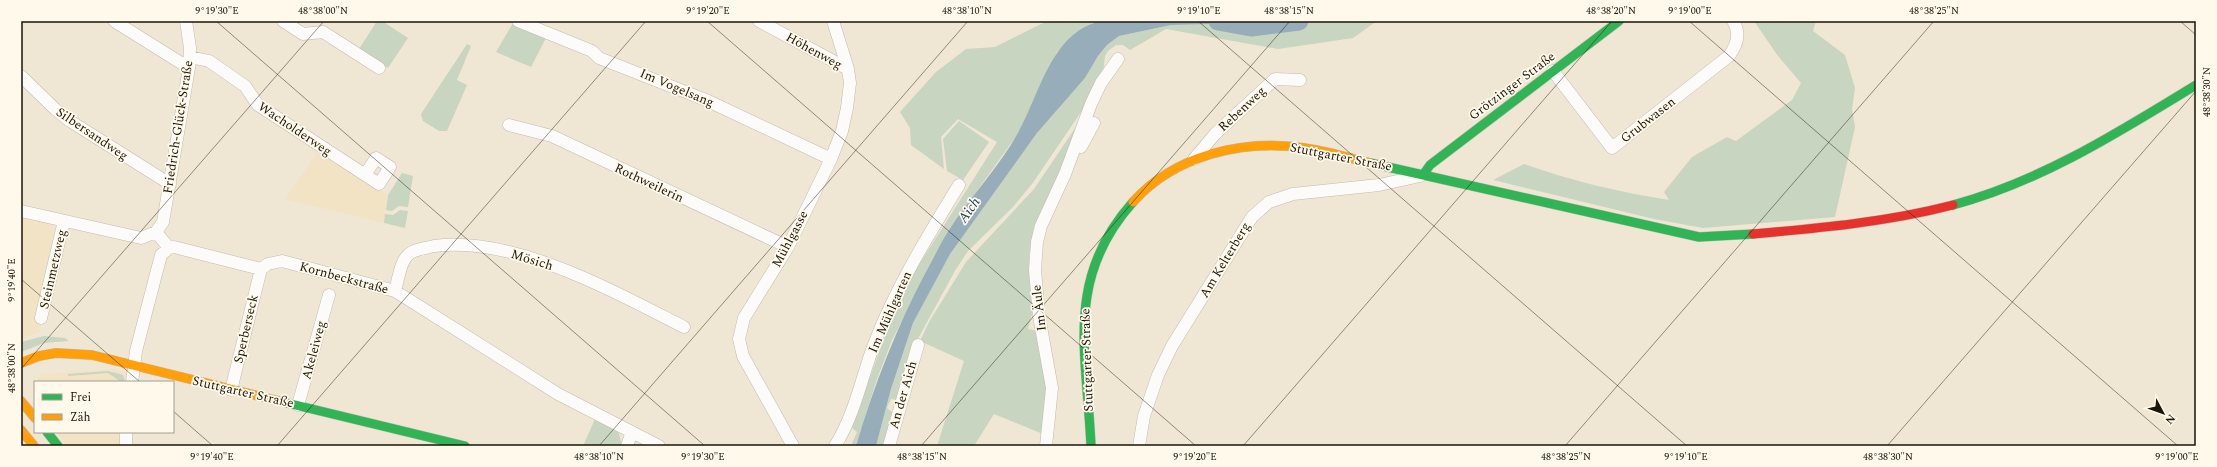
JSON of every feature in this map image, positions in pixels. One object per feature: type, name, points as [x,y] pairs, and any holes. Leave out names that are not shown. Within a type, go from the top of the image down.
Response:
[{"type":"main road","name":"Grötzinger Straße","points":[[1424,175],[1430,165],[1619,21]]},
{"type":"main road","name":"Stuttgarter Straße","points":[[1091,446],[1084,331],[1086,296],[1092,269],[1103,242],[1123,214],[1149,187],[1170,172],[1194,159],[1216,152],[1252,147],[1279,146],[1333,153],[1699,237],[1724,237],[1836,227],[1903,217],[1967,201],[2051,169],[2100,144],[2196,85]]},
{"type":"main road","name":"Stuttgarter Straße","points":[[21,363],[38,354],[68,351],[134,365],[231,390],[465,446]]},
{"type":"main road","points":[[21,401],[34,417]]},
{"type":"main road","points":[[21,430],[34,446]]},
{"type":"main road","points":[[48,433],[58,446]]},
{"type":"street","name":"Wacholderweg","points":[[114,21],[189,62],[209,61],[245,86],[258,106],[365,175]]},
{"type":"street","name":"Friedrich-Glück-Straße","points":[[156,232],[163,222],[189,62],[186,21]]},
{"type":"street","points":[[283,21],[303,34],[323,32],[379,68]]},
{"type":"street","name":"Höhenweg","points":[[759,21],[848,69]]},
{"type":"street","name":"Mühlgasse","points":[[793,446],[743,356],[739,339],[744,318],[788,247],[831,159],[842,131],[850,83],[848,69],[833,21]]},
{"type":"street","name":"Grubwasen","points":[[1553,71],[1612,148],[1729,56],[1734,49],[1738,32],[1733,21]]},
{"type":"street","name":"Im Vogelsang","points":[[521,22],[592,51],[600,58],[706,100],[831,159]]},
{"type":"street","name":"Im Äule","points":[[1046,446],[1052,388],[1041,330],[1035,256],[1041,226],[1065,174],[1091,104],[1102,82],[1118,59]]},
{"type":"street","name":"Silbersandweg","points":[[24,79],[55,109],[70,121],[170,184]]},
{"type":"street","name":"Rebenweg","points":[[1194,159],[1216,134],[1275,79],[1300,80]]},
{"type":"street","name":"Im Äule","points":[[1065,174],[1094,123]]},
{"type":"street","name":"Rothweilerin","points":[[509,125],[552,136],[788,247]]},
{"type":"street","name":"Am Kelterberg","points":[[1139,446],[1144,416],[1156,382],[1172,346],[1252,217],[1269,202],[1293,194],[1379,185],[1424,175]]},
{"type":"street","name":"Im Mühlgarten","points":[[835,446],[849,419],[873,347],[892,302],[931,230],[959,185]]},
{"type":"street","points":[[21,211],[141,238],[156,232],[168,248]]},
{"type":"street","name":"Steinmetzweg","points":[[41,318],[64,221]]},
{"type":"street","name":"Mösich","points":[[395,291],[404,260],[415,250],[442,245],[476,247],[517,255],[562,269],[684,327]]},
{"type":"street","points":[[132,381],[134,365],[161,255],[168,248],[174,248],[261,268]]},
{"type":"street","name":"Kornbeckstraße","points":[[261,268],[268,264],[282,261],[395,291],[558,394],[632,432]]},
{"type":"street","name":"Sperberseck","points":[[231,390],[261,268]]},
{"type":"street","name":"Akeleiweg","points":[[298,405],[329,295]]},
{"type":"street","name":"An der Aich","points":[[889,446],[918,345]]},
{"type":"street","points":[[627,446],[632,432],[659,446]]},
{"type":"street","points":[[126,433],[126,446]]},
{"type":"shaded area","points":[[317,153],[387,194],[384,223],[285,199]]},
{"type":"shaded area","points":[[21,215],[51,224],[56,231],[40,332],[21,338]]},
{"type":"shaded area","points":[[112,369],[126,373],[125,381],[37,381],[42,374]]},
{"type":"shaded area","points":[[57,433],[120,433],[119,446],[68,446]]},
{"type":"green space","points":[[377,21],[382,21],[408,38],[388,68],[359,49]]},
{"type":"green space","points":[[1047,21],[1100,21],[1092,23],[1057,52],[1019,132],[949,230],[892,340],[877,379],[856,446],[851,446],[857,432],[852,428],[884,338],[915,271],[997,142],[958,119],[941,137],[944,169],[911,145],[910,128],[900,112],[936,72],[966,49],[995,47]]},
{"type":"green space","points":[[1213,21],[1377,21],[1353,38],[1278,49],[1166,29],[1130,50],[1123,45],[1116,45],[1108,51],[1105,56],[1103,73],[1092,96],[1032,184],[1013,207],[968,251],[956,269],[915,344],[897,400],[891,399],[887,408],[893,413],[883,446],[876,446],[891,389],[913,323],[950,253],[1037,133],[1085,78],[1098,56],[1107,45],[1119,36],[1171,25],[1212,24]]},
{"type":"green space","points":[[1754,21],[1816,21],[1813,31],[1845,55],[1855,88],[1852,109],[1855,127],[1835,217],[1703,228],[1654,219],[1493,180],[1524,164],[1560,176],[1596,185],[1669,200],[1664,192],[1692,157],[1727,137],[1736,141],[1792,100],[1801,83],[1778,56]]},
{"type":"green space","points":[[513,23],[546,38],[531,67],[496,52]]},
{"type":"green space","points":[[467,44],[471,46],[457,80],[467,85],[447,131],[439,131],[423,121],[421,114]]},
{"type":"green space","points":[[1084,115],[1041,213],[1029,255],[1034,306],[1028,329],[1038,331],[1049,394],[1043,434],[994,414],[974,446],[937,446],[964,361],[920,341],[929,322],[966,262],[1034,189]]},
{"type":"green space","points":[[959,121],[989,142],[963,180],[947,171],[943,139]]},
{"type":"green space","points":[[402,173],[413,176],[408,207],[399,206],[392,211],[386,210],[388,195]]},
{"type":"green space","points":[[400,210],[408,211],[405,228],[384,223],[385,214],[393,215]]},
{"type":"green space","points":[[44,336],[65,338],[69,341],[44,343],[21,352],[21,342]]},
{"type":"green space","points":[[108,371],[123,375],[125,381],[120,381],[108,373],[68,376],[68,374]]},
{"type":"green space","points":[[595,419],[619,433],[622,446],[583,446]]},
{"type":"water","points":[[1100,21],[1213,21],[1212,24],[1171,25],[1119,36],[1107,45],[1098,56],[1085,78],[1037,133],[950,254],[913,323],[891,389],[876,446],[856,446],[878,378],[896,334],[943,239],[1011,144],[1027,115],[1049,66],[1059,51],[1070,38],[1083,28]]},
{"type":"waterway","name":"Aich","points":[[1218,21],[1251,27],[1299,21]]},
{"type":"traffic: fast","points":[[1423,175],[1430,165],[1619,21]]},
{"type":"traffic: fast","points":[[1953,205],[1986,195],[2049,169],[2109,137],[2196,85]]},
{"type":"traffic: fast","points":[[1370,163],[1699,237],[1753,234]]},
{"type":"traffic: fast","points":[[1091,446],[1084,348],[1088,289],[1097,260],[1111,231],[1133,202]]},
{"type":"traffic: fast","points":[[283,402],[465,446]]},
{"type":"traffic: fast","points":[[48,433],[58,446]]},
{"type":"traffic: slow","points":[[1133,202],[1150,186],[1169,172],[1189,162],[1211,154],[1234,149],[1257,146],[1304,148],[1370,163]]},
{"type":"traffic: slow","points":[[21,363],[39,356],[56,353],[92,355],[283,402]]},
{"type":"traffic: slow","points":[[21,401],[34,417]]},
{"type":"traffic: slow","points":[[21,430],[34,446]]},
{"type":"traffic: jam","points":[[1753,234],[1829,227],[1879,220],[1953,205]]}]
